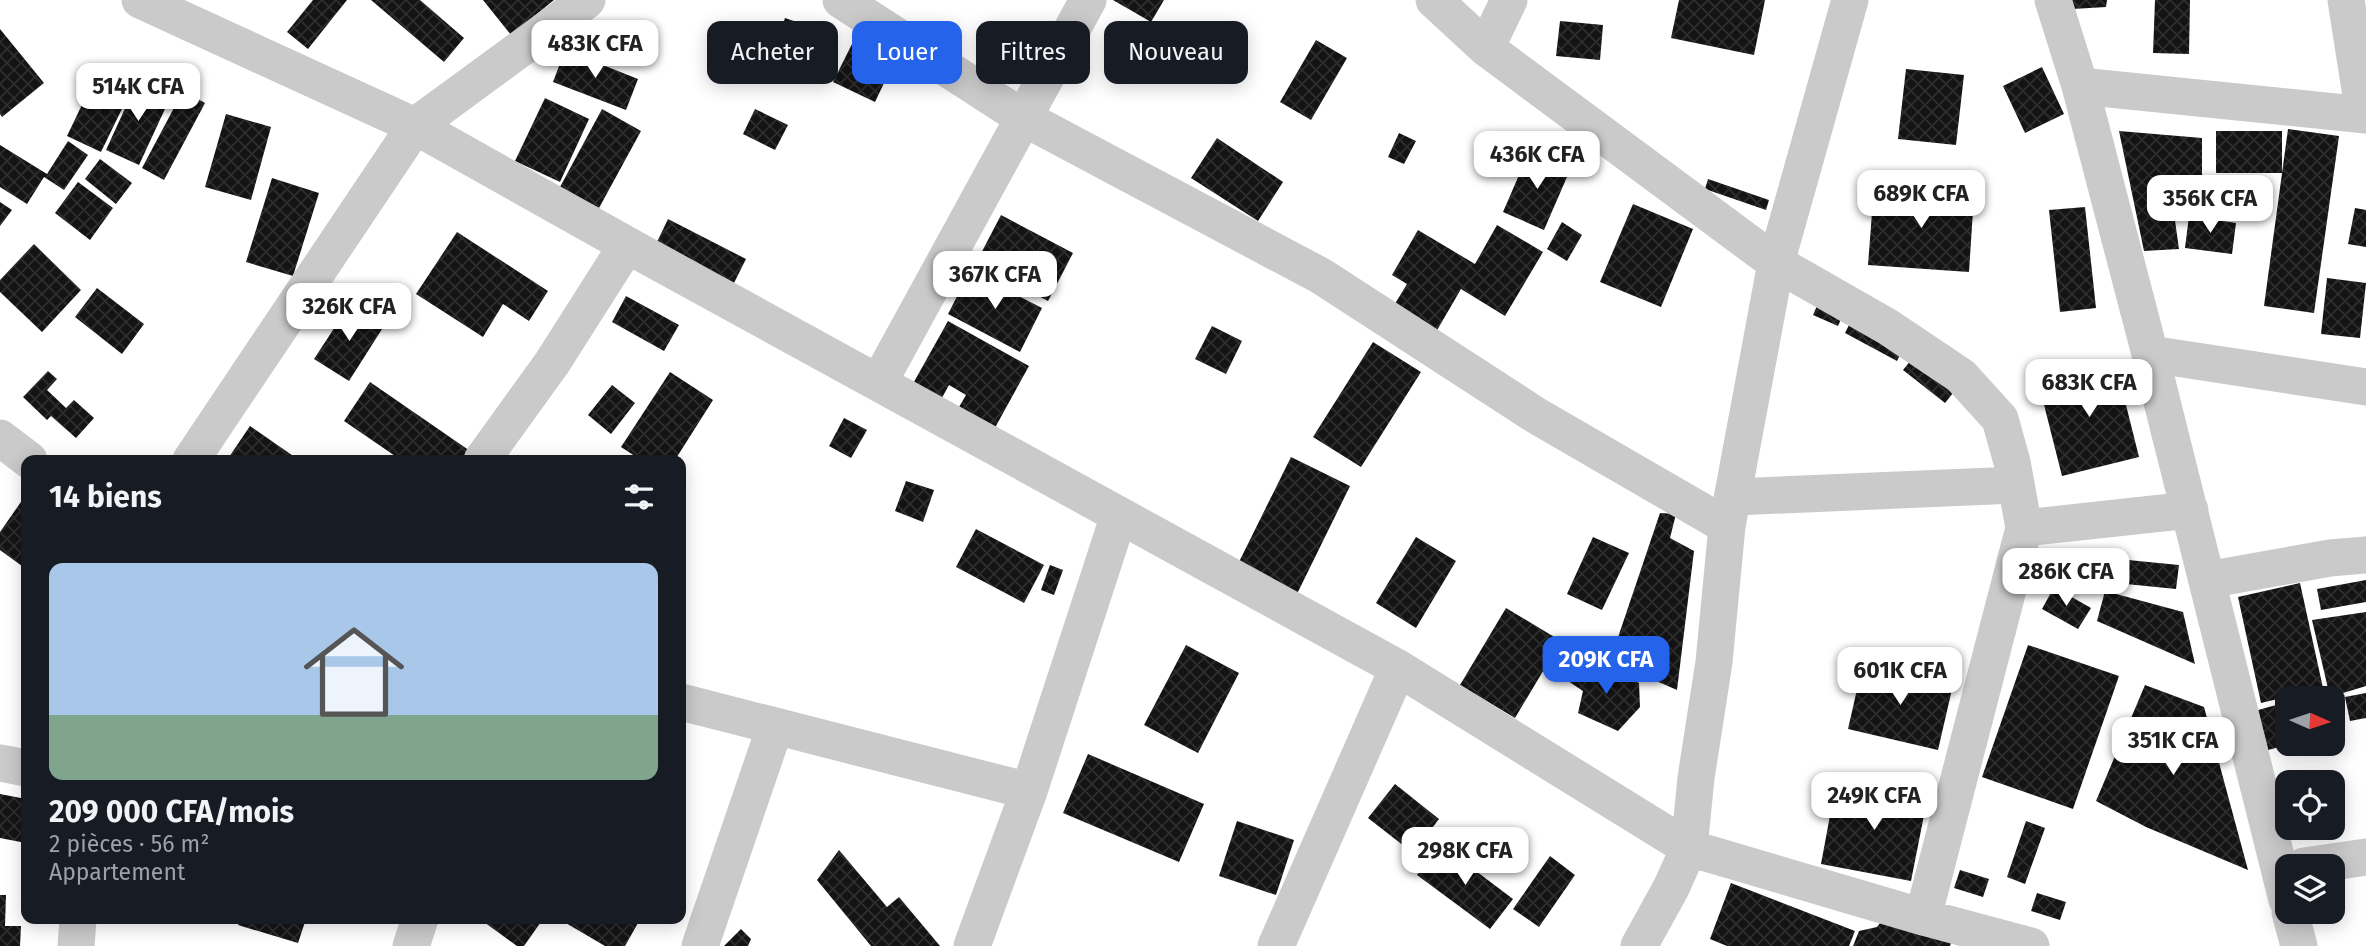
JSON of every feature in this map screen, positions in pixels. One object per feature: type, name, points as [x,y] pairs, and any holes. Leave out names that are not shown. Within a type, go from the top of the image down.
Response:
[{"type":"street","points":[[140,0],[415,126],[1398,668],[1689,848],[1923,917],[1993,941],[2031,946]]},
{"type":"street","points":[[194,455],[415,126],[587,0]]},
{"type":"street","points":[[841,0],[1022,117],[1321,276],[1537,416],[1730,511],[2016,485]]},
{"type":"street","points":[[878,382],[1088,0]]},
{"type":"street","points":[[1434,0],[1486,48],[1776,263],[1888,327],[1961,376],[2000,419],[2012,462],[2024,528],[1923,917]]},
{"type":"street","points":[[1486,48],[1509,0]]},
{"type":"street","points":[[1639,946],[1671,888],[1689,848],[1696,778],[1714,662],[1730,511],[1776,263],[1850,0]]},
{"type":"street","points":[[2053,0],[2080,86],[2207,580],[2284,854]]},
{"type":"street","points":[[2080,86],[2365,115],[2346,0]]},
{"type":"street","points":[[486,455],[552,363],[627,245]]},
{"type":"street","points":[[2150,354],[2366,387]]},
{"type":"street","points":[[0,438],[22,455]]},
{"type":"street","points":[[2024,528],[2190,510]]},
{"type":"street","points":[[972,946],[1029,792],[1119,514]]},
{"type":"street","points":[[2207,580],[2330,558],[2366,555]]},
{"type":"street","points":[[1276,946],[1398,668]]},
{"type":"street","points":[[686,703],[1029,792]]},
{"type":"street","points":[[700,946],[775,727]]},
{"type":"street","points":[[0,763],[21,767]]},
{"type":"street","points":[[2345,862],[2366,857]]},
{"type":"street","points":[[76,946],[78,924]]},
{"type":"street","points":[[411,946],[418,924]]},
{"type":"street","points":[[2293,924],[2299,946]]},
{"type":"building","points":[[313,0],[347,0],[308,49],[287,32]]},
{"type":"building","points":[[371,0],[420,0],[464,38],[444,62]]},
{"type":"building","points":[[483,0],[554,0],[511,35]]},
{"type":"building","points":[[1113,0],[1164,0],[1149,21]]},
{"type":"building","points":[[1679,0],[1765,0],[1754,55],[1671,38]]},
{"type":"building","points":[[2070,0],[2107,0],[2106,7],[2073,9]]},
{"type":"building","points":[[2155,0],[2190,0],[2189,54],[2153,53]]},
{"type":"building","points":[[1560,21],[1603,25],[1600,60],[1556,56]]},
{"type":"building","points":[[0,29],[44,83],[2,117],[0,114]]},
{"type":"building","points":[[1316,40],[1347,58],[1311,120],[1280,102]]},
{"type":"building","points":[[852,44],[852,84],[884,84],[875,102],[837,84],[838,72]]},
{"type":"building","points":[[565,50],[638,79],[626,110],[553,82]]},
{"type":"building","points":[[102,63],[136,80],[101,152],[67,136]]},
{"type":"building","points":[[2042,67],[2064,114],[2025,133],[2003,86]]},
{"type":"building","points":[[1906,69],[1964,75],[1956,145],[1898,139]]},
{"type":"building","points":[[138,80],[171,96],[139,165],[106,150]]},
{"type":"building","points":[[183,91],[205,103],[164,180],[142,168]]},
{"type":"building","points":[[545,98],[589,119],[560,182],[515,161]]},
{"type":"building","points":[[602,109],[641,131],[599,208],[560,187]]},
{"type":"building","points":[[755,109],[788,125],[775,150],[743,134]]},
{"type":"building","points":[[226,114],[271,127],[251,200],[205,187]]},
{"type":"building","points":[[2288,129],[2339,136],[2314,313],[2264,306]]},
{"type":"building","points":[[2119,131],[2202,138],[2202,177],[2169,178],[2179,249],[2144,251]]},
{"type":"building","points":[[2216,131],[2282,131],[2282,173],[2216,173]]},
{"type":"building","points":[[1399,133],[1416,141],[1404,164],[1388,157]]},
{"type":"building","points":[[1217,138],[1283,182],[1258,221],[1191,178]]},
{"type":"building","points":[[68,141],[88,155],[64,190],[44,177],[27,204],[0,187],[0,145],[47,174]]},
{"type":"building","points":[[1529,152],[1570,170],[1544,230],[1503,212]]},
{"type":"building","points":[[100,159],[132,183],[116,204],[85,179]]},
{"type":"building","points":[[272,178],[319,193],[293,276],[246,262]]},
{"type":"building","points":[[1708,179],[1769,200],[1766,210],[1705,189]]},
{"type":"building","points":[[78,182],[113,208],[90,240],[55,213]]},
{"type":"building","points":[[1874,187],[1974,195],[1969,272],[1868,265]]},
{"type":"building","points":[[0,202],[12,210],[0,226]]},
{"type":"building","points":[[1633,204],[1693,229],[1661,307],[1600,282]]},
{"type":"building","points":[[2085,207],[2096,308],[2060,312],[2049,210]]},
{"type":"building","points":[[2355,208],[2366,210],[2366,247],[2348,244]]},
{"type":"building","points":[[1001,215],[1073,253],[1048,301],[976,263]]},
{"type":"building","points":[[2189,216],[2236,223],[2232,254],[2185,248]]},
{"type":"building","points":[[668,219],[746,259],[734,283],[656,244]]},
{"type":"building","points":[[1562,222],[1582,235],[1567,261],[1547,249]]},
{"type":"building","points":[[1497,225],[1543,252],[1505,316],[1461,289],[1436,332],[1393,307],[1407,284],[1392,275],[1418,230],[1475,264]]},
{"type":"building","points":[[457,232],[548,291],[529,321],[503,304],[483,337],[416,294]]},
{"type":"building","points":[[34,244],[81,290],[42,332],[0,292],[0,280]]},
{"type":"building","points":[[970,271],[1042,308],[1020,352],[948,314]]},
{"type":"building","points":[[2327,278],[2366,283],[2360,338],[2321,334]]},
{"type":"building","points":[[97,288],[144,324],[122,354],[75,317]]},
{"type":"building","points":[[626,296],[679,325],[664,351],[612,322]]},
{"type":"building","points":[[1820,299],[1845,310],[1838,326],[1813,315]]},
{"type":"building","points":[[350,304],[384,326],[349,381],[314,359]]},
{"type":"building","points":[[1852,319],[1904,347],[1897,361],[1845,333]]},
{"type":"building","points":[[948,321],[1029,366],[991,435],[955,414],[966,395],[949,385],[938,405],[910,389]]},
{"type":"building","points":[[1212,326],[1242,341],[1226,374],[1195,359]]},
{"type":"building","points":[[1373,342],[1421,372],[1361,467],[1313,437]]},
{"type":"building","points":[[1915,355],[1957,388],[1945,403],[1903,370]]},
{"type":"building","points":[[2115,361],[2139,457],[2062,476],[2038,381]]},
{"type":"building","points":[[48,371],[57,379],[47,390],[66,408],[74,400],[94,418],[76,438],[51,416],[47,420],[23,397]]},
{"type":"building","points":[[670,372],[713,400],[678,455],[633,455],[621,447]]},
{"type":"building","points":[[370,382],[473,453],[394,455],[344,421]]},
{"type":"building","points":[[612,385],[635,403],[611,434],[588,415]]},
{"type":"building","points":[[844,418],[867,430],[851,458],[829,446]]},
{"type":"building","points":[[250,426],[292,455],[230,455]]},
{"type":"building","points":[[1291,457],[1350,486],[1295,598],[1236,568]]},
{"type":"building","points":[[906,481],[934,490],[923,522],[895,511]]},
{"type":"building","points":[[21,502],[21,565],[0,550],[0,532]]},
{"type":"building","points":[[1660,513],[1676,514],[1670,538],[1694,551],[1677,690],[1610,661]]},
{"type":"building","points":[[976,529],[1044,565],[1024,603],[956,567]]},
{"type":"building","points":[[1416,537],[1456,561],[1416,628],[1376,603]]},
{"type":"building","points":[[1593,537],[1629,553],[1602,610],[1567,594]]},
{"type":"building","points":[[2128,560],[2179,565],[2176,589],[2126,584]]},
{"type":"building","points":[[1050,565],[1063,570],[1054,595],[1041,590]]},
{"type":"building","points":[[2366,580],[2366,602],[2321,610],[2317,589]]},
{"type":"building","points":[[2300,583],[2323,686],[2275,686],[2275,700],[2261,703],[2238,597]]},
{"type":"building","points":[[2054,587],[2091,608],[2078,629],[2042,609]]},
{"type":"building","points":[[2105,591],[2183,612],[2195,664],[2097,621]]},
{"type":"building","points":[[1506,608],[1561,641],[1515,718],[1460,685]]},
{"type":"building","points":[[2366,612],[2366,686],[2345,692],[2345,686],[2327,686],[2312,620]]},
{"type":"building","points":[[1186,645],[1239,673],[1198,753],[1144,725]]},
{"type":"building","points":[[2028,645],[2119,676],[2073,809],[1982,777]]},
{"type":"building","points":[[1863,663],[1953,685],[1938,750],[1848,729]]},
{"type":"building","points":[[1570,665],[1601,675],[1608,669],[1639,683],[1640,707],[1618,731],[1578,713],[1583,691],[1562,677]]},
{"type":"building","points":[[2145,685],[2204,707],[2248,870],[2146,827],[2096,801]]},
{"type":"building","points":[[2366,693],[2366,718],[2350,721],[2345,697]]},
{"type":"building","points":[[2275,705],[2275,748],[2268,750],[2258,710]]},
{"type":"building","points":[[1088,754],[1204,804],[1179,862],[1063,813]]},
{"type":"building","points":[[1836,783],[1927,800],[1911,881],[1821,864]]},
{"type":"building","points":[[1395,784],[1439,819],[1413,853],[1368,818]]},
{"type":"building","points":[[0,794],[21,798],[21,842],[0,838]]},
{"type":"building","points":[[1237,821],[1294,840],[1276,895],[1219,876]]},
{"type":"building","points":[[2026,821],[2045,828],[2025,884],[2007,877]]},
{"type":"building","points":[[1440,844],[1513,899],[1490,929],[1417,875]]},
{"type":"building","points":[[839,850],[887,907],[899,897],[940,946],[871,946],[817,880]]},
{"type":"building","points":[[1550,856],[1575,875],[1539,927],[1513,909]]},
{"type":"building","points":[[1960,870],[1989,879],[1983,897],[1954,888]]},
{"type":"building","points":[[1731,883],[1855,931],[1849,946],[1727,946],[1710,939]]},
{"type":"building","points":[[2037,893],[2066,902],[2060,920],[2031,911]]},
{"type":"building","points":[[0,895],[6,895],[5,926],[21,926],[20,946],[0,946]]},
{"type":"building","points":[[1886,915],[1953,937],[1950,946],[1853,946],[1859,931],[1877,927]]},
{"type":"building","points":[[238,924],[304,924],[298,943]]},
{"type":"building","points":[[487,924],[539,924],[524,946],[517,946]]},
{"type":"building","points":[[568,924],[637,924],[625,946],[605,946]]},
{"type":"building","points":[[741,929],[751,939],[748,946],[724,946]]}]
